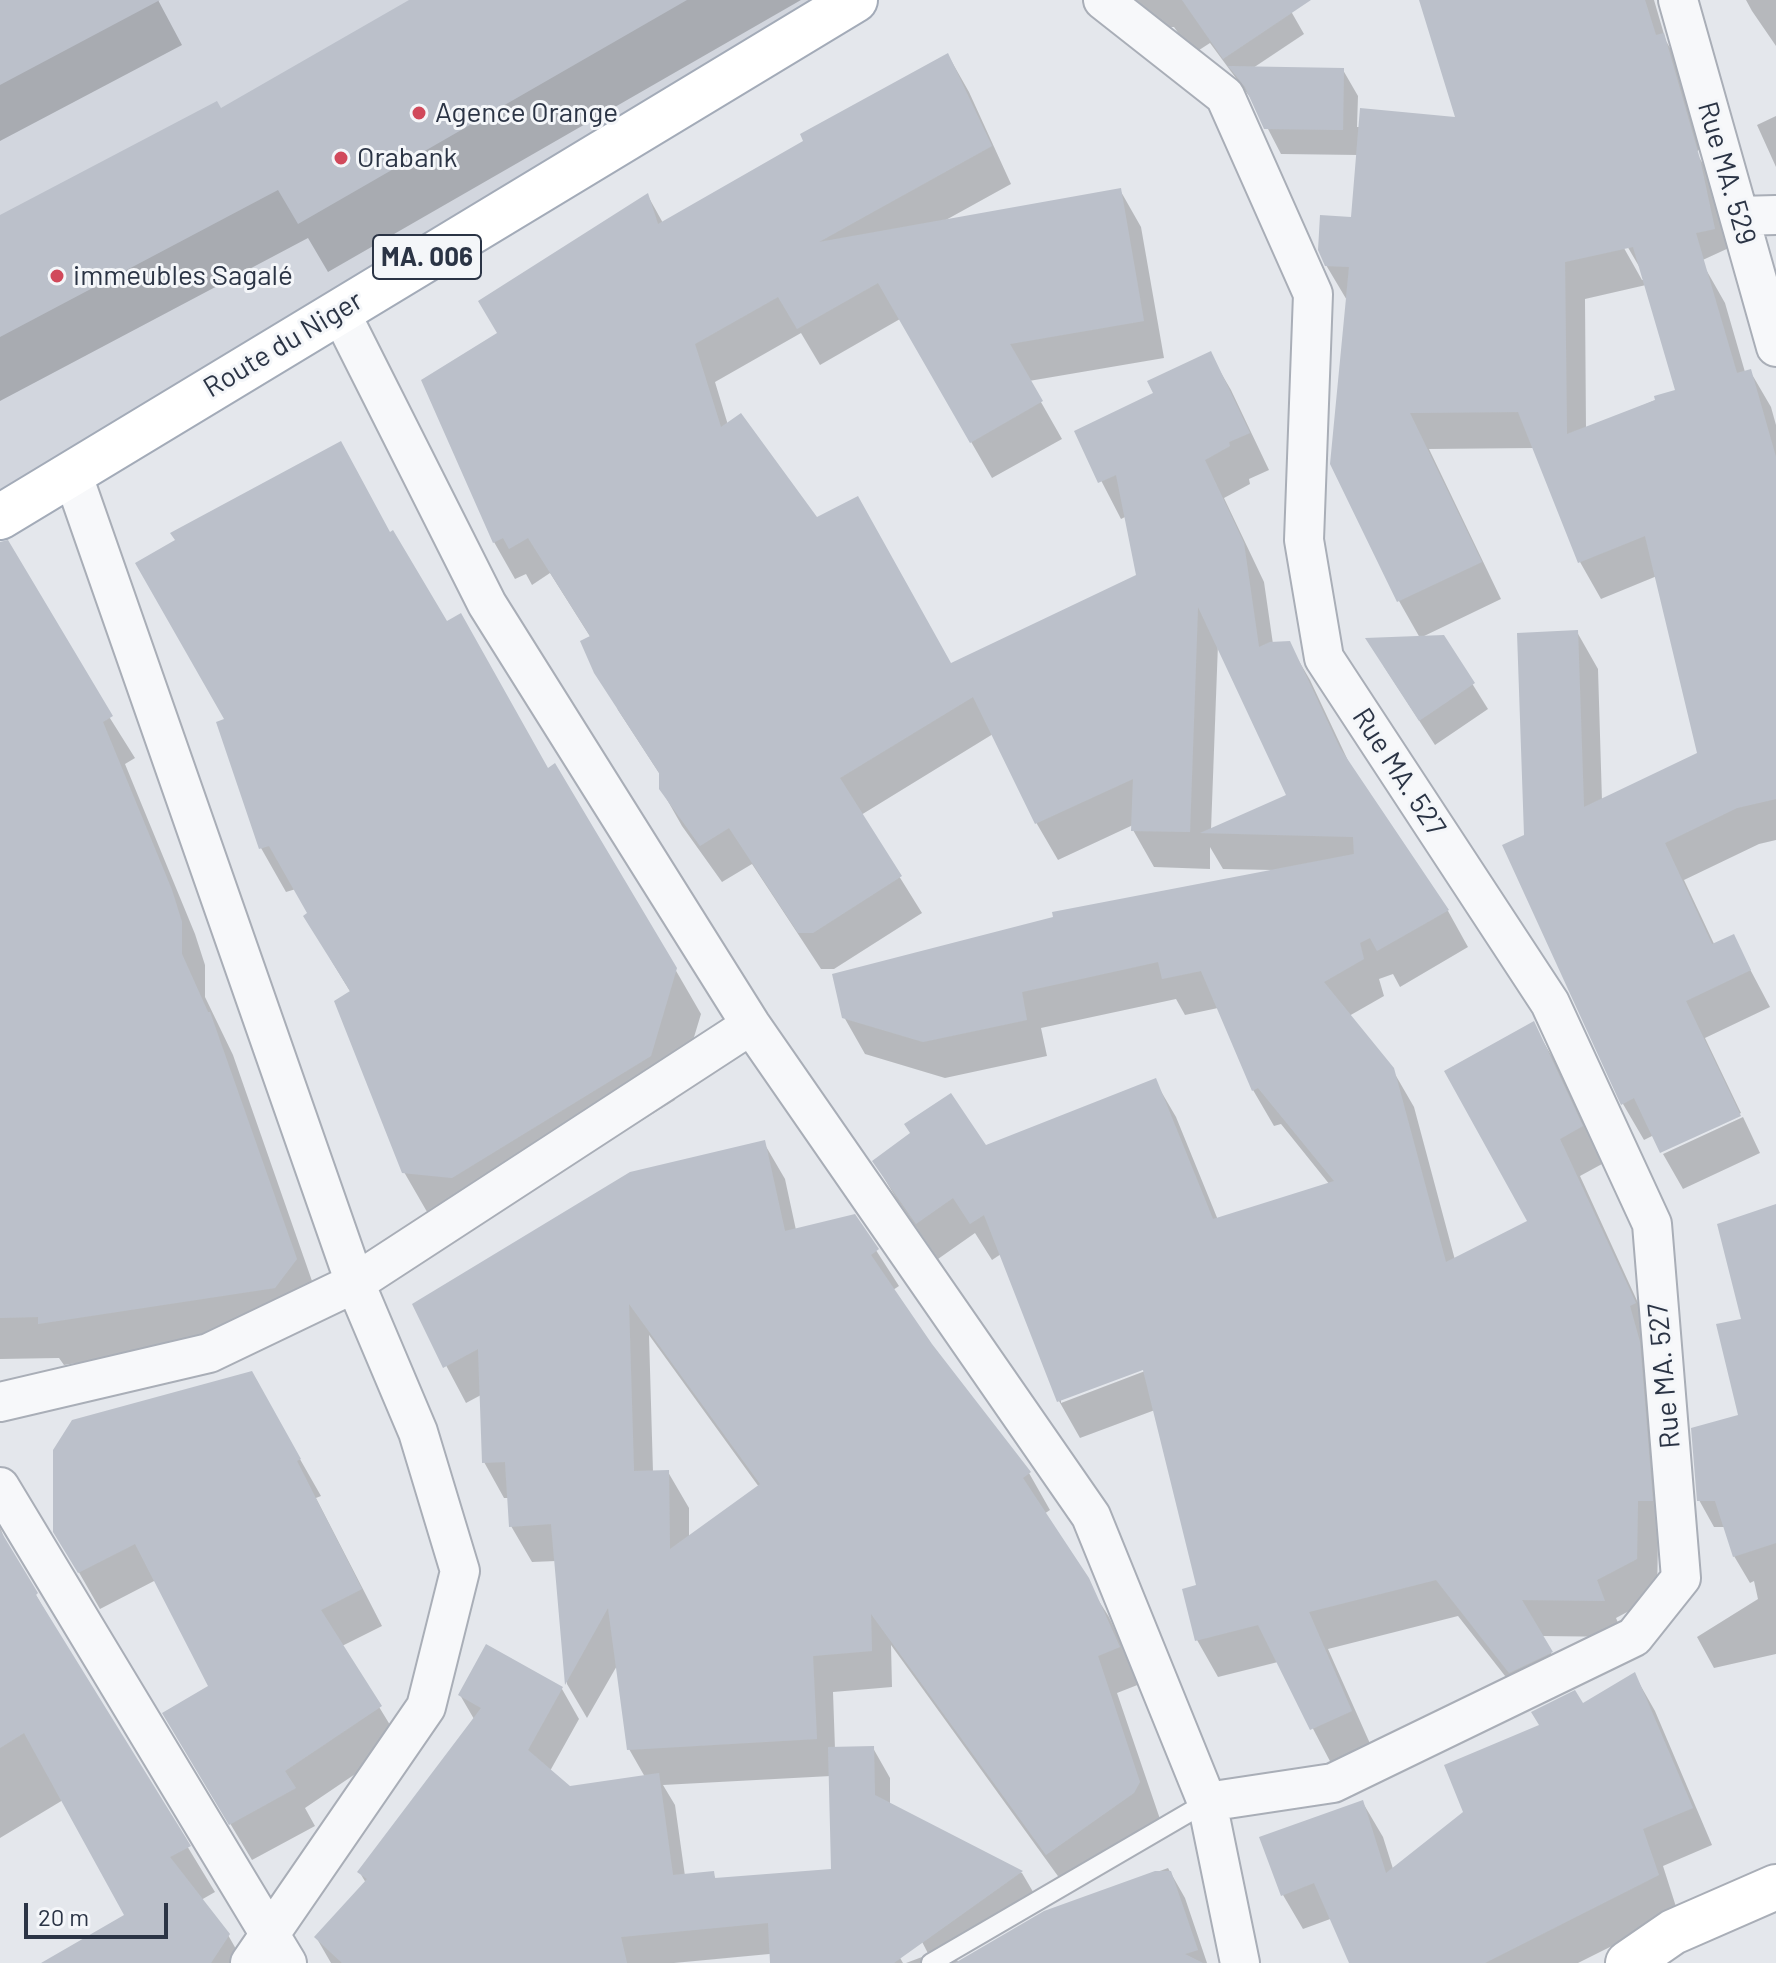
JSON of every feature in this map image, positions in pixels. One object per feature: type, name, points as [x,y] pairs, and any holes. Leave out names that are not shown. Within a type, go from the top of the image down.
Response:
[{"type":"main road","name":"Route du Niger","points":[[0,517],[855,0]]},
{"type":"main road","points":[[1628,1963],[1673,1932],[1776,1887]]},
{"type":"street","name":"Rue MA. 527","points":[[1103,0],[1225,96],[1313,294],[1304,540],[1324,658],[1550,1003],[1652,1224],[1681,1578],[1634,1637],[1333,1783],[1207,1802]]},
{"type":"street","name":"Rue MA. 529","points":[[1678,0],[1758,215],[1776,347]]},
{"type":"street","points":[[339,310],[487,604],[751,1025],[1091,1516],[1207,1802],[1240,1963]]},
{"type":"street","points":[[0,1487],[270,1954],[426,1707],[460,1571],[418,1432],[355,1283],[72,473]]},
{"type":"street","points":[[0,1402],[209,1353],[355,1283],[751,1025]]},
{"type":"lane","points":[[931,1963],[1207,1802]]},
{"type":"shaded area","points":[[0,0],[833,0],[0,508]]},
{"type":"building","points":[[0,0],[160,0],[0,85]]},
{"type":"building","points":[[409,0],[687,0],[298,224],[278,190],[0,337],[0,215],[217,101],[221,108]]},
{"type":"building","points":[[1182,0],[1311,0],[1223,59]]},
{"type":"building","points":[[1419,0],[1645,0],[1656,35],[1664,33],[1700,159],[1715,229],[1696,233],[1737,373],[1751,369],[1776,457],[1776,799],[1737,808],[1665,843],[1712,944],[1734,934],[1751,970],[1686,1001],[1741,1116],[1660,1153],[1634,1098],[1621,1105],[1502,845],[1524,835],[1517,633],[1578,630],[1584,807],[1697,753],[1645,536],[1578,563],[1518,412],[1410,413],[1482,562],[1397,602],[1330,464],[1349,267],[1325,266],[1318,250],[1320,215],[1351,217],[1360,108],[1455,117]],"holes":[[[1633,247],[1675,390],[1567,434],[1565,262]]]},
{"type":"building","points":[[948,53],[992,146],[819,242],[1121,188],[1144,321],[1010,344],[1043,401],[970,443],[878,283],[797,329],[778,297],[695,344],[721,427],[741,413],[817,517],[858,496],[951,663],[1136,575],[1116,475],[1098,483],[1074,431],[1153,393],[1147,381],[1211,351],[1250,433],[1229,442],[1230,446],[1205,460],[1244,543],[1259,647],[1270,642],[1290,641],[1340,748],[1449,910],[1377,951],[1370,938],[1360,943],[1364,959],[1324,982],[1394,1068],[1446,1262],[1527,1221],[1444,1071],[1534,1021],[1583,1126],[1560,1139],[1636,1303],[1630,1306],[1640,1342],[1653,1501],[1638,1501],[1637,1559],[1597,1580],[1605,1601],[1522,1600],[1553,1652],[1509,1673],[1436,1580],[1309,1612],[1352,1711],[1310,1730],[1258,1625],[1195,1641],[1182,1589],[1196,1585],[1143,1370],[1057,1402],[984,1215],[970,1224],[953,1198],[916,1224],[872,1161],[910,1133],[904,1124],[951,1093],[986,1145],[1156,1078],[1213,1219],[1334,1181],[1258,1088],[1252,1091],[1201,971],[1162,979],[1158,962],[1022,992],[1027,1020],[923,1042],[842,1018],[832,974],[1053,917],[1052,912],[1354,854],[1353,837],[1200,833],[1286,795],[1198,607],[1190,832],[1131,831],[1133,779],[1035,824],[973,697],[840,778],[902,876],[813,933],[798,933],[729,828],[700,846],[659,789],[659,773],[594,673],[580,641],[590,636],[528,538],[509,549],[503,538],[493,543],[421,380],[497,333],[478,301],[648,193],[658,224],[803,141],[800,134]]},
{"type":"building","points":[[1228,66],[1344,68],[1343,130],[1264,129],[1245,87]]},
{"type":"building","points":[[341,441],[390,532],[393,530],[447,621],[461,613],[548,768],[555,763],[677,968],[651,1056],[452,1178],[402,1173],[334,1001],[350,991],[303,916],[307,913],[269,846],[259,849],[216,722],[224,719],[135,563],[175,540],[170,533]]},
{"type":"building","points":[[8,540],[113,716],[103,722],[172,890],[182,922],[182,954],[210,1012],[297,1259],[275,1288],[38,1324],[38,1317],[0,1318],[0,542]]},
{"type":"building","points":[[1444,635],[1475,683],[1419,721],[1365,638]]},
{"type":"building","points":[[765,1140],[785,1231],[855,1214],[879,1249],[871,1255],[932,1344],[1031,1472],[1023,1478],[1089,1578],[1120,1647],[1098,1656],[1140,1782],[1134,1793],[1046,1855],[871,1614],[872,1651],[813,1656],[817,1739],[627,1750],[608,1608],[565,1685],[551,1524],[509,1527],[505,1462],[482,1463],[478,1349],[443,1368],[412,1304],[630,1172]],"holes":[[[629,1304],[760,1484],[670,1549],[669,1470],[634,1471]]]},
{"type":"building","points":[[1776,1204],[1776,1543],[1733,1557],[1715,1501],[1697,1501],[1691,1428],[1738,1415],[1716,1324],[1741,1319],[1717,1224]]},
{"type":"building","points":[[252,1371],[301,1459],[297,1461],[362,1589],[321,1610],[382,1706],[285,1771],[296,1788],[229,1825],[162,1713],[208,1686],[135,1544],[78,1573],[53,1532],[53,1450],[72,1420]]},
{"type":"building","points":[[0,1530],[38,1593],[36,1595],[191,1846],[170,1857],[230,1934],[211,1963],[41,1963],[124,1915],[24,1733],[0,1748]]},
{"type":"building","points":[[486,1644],[563,1687],[528,1750],[570,1786],[659,1773],[673,1875],[714,1871],[715,1878],[831,1869],[828,1747],[874,1746],[875,1795],[1023,1871],[894,1963],[770,1963],[768,1923],[621,1937],[627,1963],[342,1963],[314,1937],[367,1879],[357,1872],[481,1708],[458,1695]]},
{"type":"building","points":[[1635,1672],[1693,1808],[1643,1829],[1659,1875],[1485,1963],[1349,1963],[1314,1883],[1281,1896],[1259,1837],[1363,1800],[1386,1873],[1463,1812],[1444,1765],[1539,1725],[1531,1712],[1575,1690],[1583,1703]]},
{"type":"building","points":[[1155,1871],[1171,1871],[1198,1950],[1185,1954],[1203,1963],[955,1963],[1044,1911]]},
{"type":"place","name":"Agence Orange","points":[[419,113]]},
{"type":"place","name":"Orabank","points":[[341,158]]},
{"type":"place","name":"immeubles Sagalé","points":[[57,276]]}]
